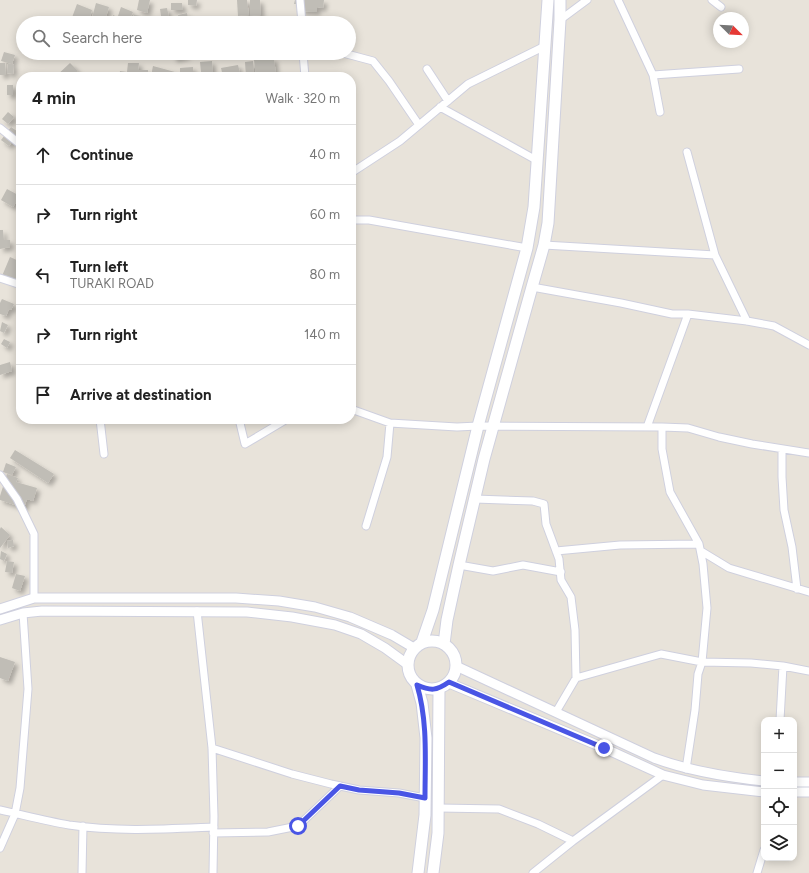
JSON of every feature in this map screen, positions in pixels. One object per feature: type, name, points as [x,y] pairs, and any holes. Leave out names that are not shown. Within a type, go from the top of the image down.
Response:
[{"type":"main road","points":[[418,645],[433,640],[444,644],[450,648],[453,653],[456,666],[454,675],[449,682],[439,689],[428,690],[417,685],[409,676],[407,664],[418,645],[433,610],[478,426],[527,248],[534,207],[538,161],[548,0]]},
{"type":"main road","points":[[444,644],[447,620],[459,564],[484,459],[544,245],[548,223],[560,0]]},
{"type":"main road","points":[[417,685],[422,703],[426,738],[425,815],[418,873]]},
{"type":"main road","points":[[433,873],[438,833],[439,808],[439,689]]},
{"type":"street","points":[[300,0],[301,16]]},
{"type":"street","points":[[560,20],[587,0]]},
{"type":"street","points":[[618,0],[653,75],[660,112]]},
{"type":"street","points":[[712,0],[721,7]]},
{"type":"street","points":[[356,170],[400,141],[468,84],[545,46]]},
{"type":"street","points":[[356,56],[373,61],[419,126]]},
{"type":"street","points":[[304,60],[305,72]]},
{"type":"street","points":[[427,69],[448,101]]},
{"type":"street","points":[[653,75],[739,69]]},
{"type":"street","points":[[440,107],[538,161]]},
{"type":"street","points":[[0,128],[16,141]]},
{"type":"street","points":[[687,152],[715,255],[747,321]]},
{"type":"street","points":[[356,220],[368,220],[527,248]]},
{"type":"street","points":[[544,245],[715,255]]},
{"type":"street","points":[[0,278],[16,283]]},
{"type":"street","points":[[532,287],[672,314],[688,314],[747,321],[774,326],[809,345]]},
{"type":"street","points":[[646,427],[688,314]]},
{"type":"street","points":[[356,411],[390,422],[457,427],[688,428],[719,437],[809,454]]},
{"type":"street","points":[[366,526],[387,457],[390,422]]},
{"type":"street","points":[[101,424],[104,454]]},
{"type":"street","points":[[240,424],[245,444],[279,424]]},
{"type":"street","points":[[662,427],[662,449],[670,492],[700,548],[707,608],[702,662],[698,674],[695,710],[686,769]]},
{"type":"street","points":[[782,449],[784,510],[792,547],[797,589]]},
{"type":"street","points":[[0,475],[17,499],[34,534],[34,598]]},
{"type":"street","points":[[475,499],[533,501],[544,504],[546,524],[559,559],[561,580],[571,597],[575,630],[576,678],[556,712]]},
{"type":"street","points":[[556,551],[620,545],[700,548],[729,568],[809,592]]},
{"type":"street","points":[[459,564],[493,570],[523,565],[560,572]]},
{"type":"street","points":[[0,609],[34,598],[236,598],[279,601],[315,607],[350,617],[418,645]]},
{"type":"street","points":[[0,620],[23,613],[42,611],[247,612],[292,617],[335,625],[361,634],[385,648],[407,664]]},
{"type":"street","points":[[197,611],[212,748],[213,873]]},
{"type":"street","points":[[0,848],[14,814],[20,788],[28,690],[23,613]]},
{"type":"street","points":[[576,678],[661,654],[702,662],[751,663],[783,666],[809,671]]},
{"type":"street","points":[[456,666],[654,758],[686,769],[761,781]]},
{"type":"street","points":[[780,717],[783,666]]},
{"type":"street","points":[[449,682],[604,748],[663,775],[703,785],[761,792]]},
{"type":"street","points":[[212,748],[292,774],[340,786],[359,790],[399,793],[425,798]]},
{"type":"street","points":[[533,873],[573,841],[663,775]]},
{"type":"street","points":[[797,782],[809,782]]},
{"type":"street","points":[[0,810],[70,825],[123,829],[268,832],[298,826],[340,786]]},
{"type":"street","points":[[797,792],[809,792]]},
{"type":"street","points":[[439,808],[499,809],[538,824],[573,841]]},
{"type":"street","points":[[82,873],[83,826]]},
{"type":"street","points":[[757,873],[761,860]]},
{"type":"building","points":[[139,0],[150,0],[147,13],[137,10]]},
{"type":"building","points":[[188,0],[197,0],[196,6],[188,5]]},
{"type":"building","points":[[237,0],[247,0],[249,15],[238,16]]},
{"type":"building","points":[[250,0],[260,0],[261,15],[250,16]]},
{"type":"building","points":[[295,0],[324,0],[323,8],[317,7],[317,12],[300,11],[301,4],[294,4]]},
{"type":"building","points":[[96,3],[109,7],[106,16],[93,16]]},
{"type":"building","points":[[171,3],[182,3],[183,10],[171,10]]},
{"type":"building","points":[[77,4],[92,10],[90,16],[73,16]]},
{"type":"building","points":[[121,7],[133,12],[131,16],[118,16]]},
{"type":"building","points":[[167,8],[169,16],[161,16],[160,9]]},
{"type":"building","points":[[187,13],[188,16],[178,16]]},
{"type":"building","points":[[4,52],[15,55],[12,64],[1,61]]},
{"type":"building","points":[[254,60],[274,60],[276,72],[255,72]]},
{"type":"building","points":[[212,61],[213,72],[201,72],[200,62]]},
{"type":"building","points":[[253,61],[254,72],[246,72],[245,62]]},
{"type":"building","points":[[0,63],[5,63],[6,75],[0,75]]},
{"type":"building","points":[[70,63],[78,71],[77,72],[60,72]]},
{"type":"building","points":[[128,63],[139,63],[138,70],[148,70],[148,72],[127,72]]},
{"type":"building","points":[[8,64],[14,65],[13,74],[7,73]]},
{"type":"building","points":[[238,65],[240,72],[222,72],[221,68]]},
{"type":"building","points":[[153,66],[175,72],[152,72]]},
{"type":"building","points":[[193,67],[193,72],[180,72],[180,68]]},
{"type":"building","points":[[7,85],[13,85],[13,95],[7,95]]},
{"type":"building","points":[[8,112],[14,117],[8,124],[2,119]]},
{"type":"building","points":[[11,127],[16,130],[16,141],[14,139],[9,146],[1,140]]},
{"type":"building","points":[[7,189],[16,194],[16,202],[13,207],[1,200]]},
{"type":"building","points":[[0,230],[3,230],[4,240],[10,240],[10,247],[0,249]]},
{"type":"building","points":[[10,257],[16,260],[16,283],[2,276]]},
{"type":"building","points":[[2,299],[14,304],[11,310],[9,309],[6,316],[0,314],[0,303]]},
{"type":"building","points":[[2,322],[8,325],[4,333],[0,331]]},
{"type":"building","points":[[4,339],[10,342],[7,348],[1,344]]},
{"type":"building","points":[[10,362],[12,371],[0,375],[0,365]]},
{"type":"building","points":[[15,450],[54,474],[48,483],[10,458]]},
{"type":"building","points":[[6,463],[16,467],[12,475],[3,472]]},
{"type":"building","points":[[7,474],[18,478],[16,482],[37,488],[33,501],[27,499],[24,508],[0,500]]},
{"type":"building","points":[[1,527],[10,535],[0,548],[0,529]]},
{"type":"building","points":[[13,540],[14,546],[8,548],[7,541]]},
{"type":"building","points":[[1,551],[7,554],[4,561],[0,559]]},
{"type":"building","points":[[7,561],[14,562],[12,573],[5,572]]},
{"type":"building","points":[[16,574],[25,576],[20,591],[12,588]]},
{"type":"building","points":[[0,657],[15,662],[8,681],[0,678]]},
{"type":"route","points":[[298,826],[340,786],[359,790],[399,793],[425,798],[426,738],[422,703],[417,685],[428,690],[439,689],[449,682],[604,748]]}]
